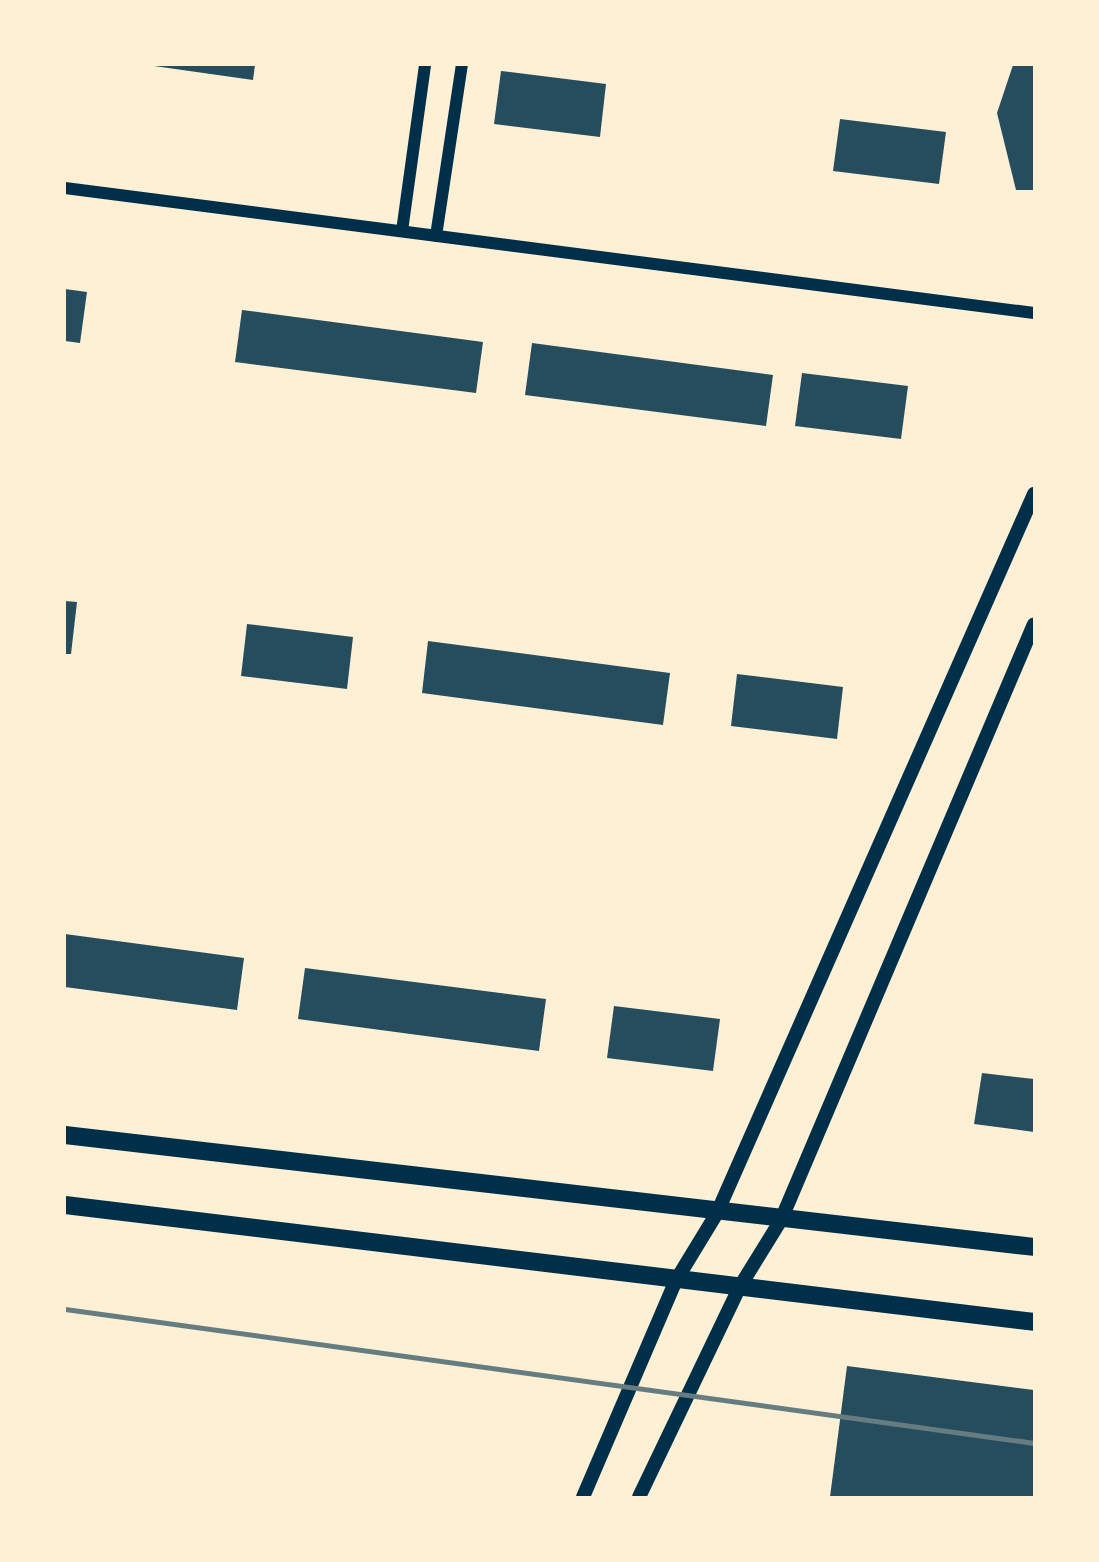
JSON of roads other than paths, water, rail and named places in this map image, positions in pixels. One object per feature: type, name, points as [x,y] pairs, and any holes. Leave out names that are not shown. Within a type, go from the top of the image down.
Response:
[{"type":"main road","points":[[583,1497],[675,1282],[717,1213],[1034,494]]},
{"type":"main road","points":[[639,1497],[739,1288],[781,1220],[1034,624]]},
{"type":"main road","points":[[65,1135],[717,1213],[1034,1247]]},
{"type":"main road","points":[[65,1205],[675,1282],[1034,1322]]},
{"type":"street","points":[[402,231],[425,65]]},
{"type":"street","points":[[436,236],[462,65]]},
{"type":"street","points":[[65,188],[1034,313]]},
{"type":"railway","points":[[65,1309],[1034,1443]]}]
